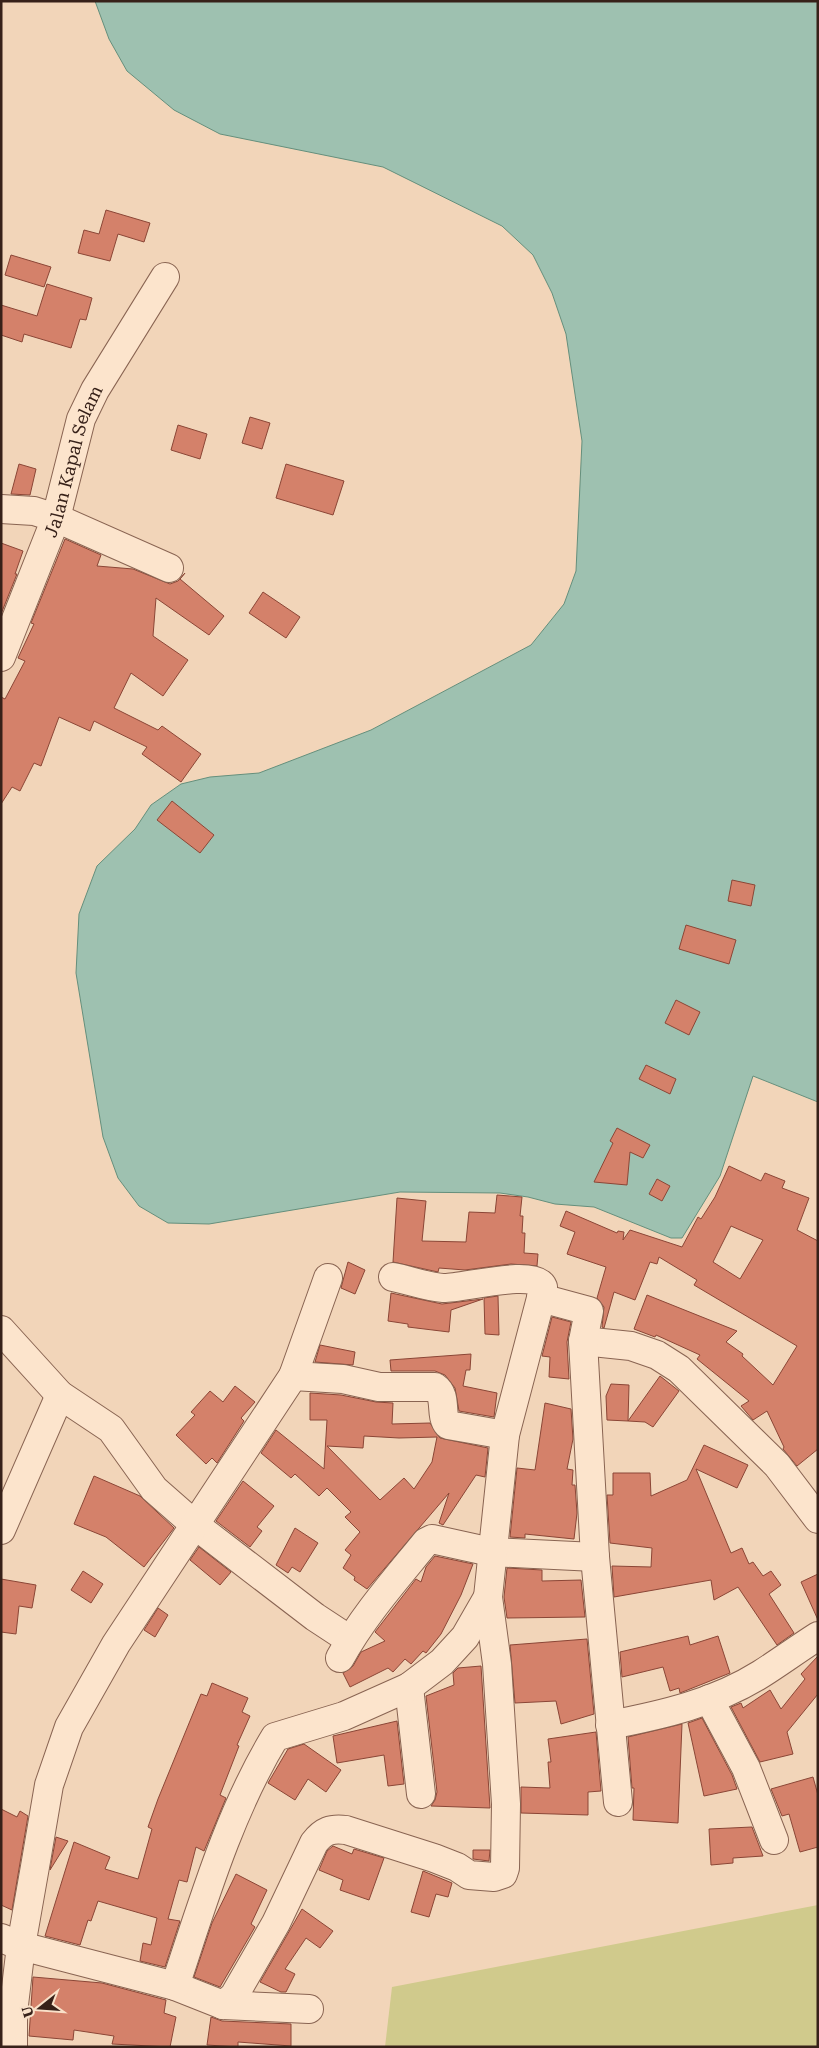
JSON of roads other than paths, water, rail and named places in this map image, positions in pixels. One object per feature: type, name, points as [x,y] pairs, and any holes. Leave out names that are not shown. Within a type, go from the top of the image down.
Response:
[{"type":"street","name":"Jalan Kapal Selam","points":[[1,657],[56,518],[81,419],[95,390],[165,277]]},
{"type":"street","points":[[1,509],[34,511],[56,518],[169,568]]},
{"type":"street","points":[[223,2005],[234,1996],[276,1923],[314,1844],[323,1833],[332,1828],[346,1830],[434,1858],[457,1867],[469,1875],[494,1877],[503,1874],[505,1868],[506,1804],[496,1664],[488,1597],[491,1552],[505,1435],[543,1287],[538,1281],[497,1279],[441,1288],[393,1277]]},
{"type":"street","points":[[13,2047],[11,1942],[49,1785],[70,1727],[116,1644],[293,1376],[328,1278]]},
{"type":"street","points":[[541,1298],[589,1311],[583,1341],[595,1557],[618,1802]]},
{"type":"street","points":[[1,1330],[60,1395],[80,1411],[100,1420],[111,1429],[154,1488],[195,1525],[315,1617],[345,1649],[390,1585],[426,1542],[432,1539],[491,1552],[595,1557]]},
{"type":"street","points":[[583,1341],[631,1346],[657,1355],[679,1369],[777,1465],[818,1519]]},
{"type":"street","points":[[293,1376],[342,1380],[379,1387],[435,1387],[441,1393],[444,1420],[448,1425],[505,1435]]},
{"type":"street","points":[[1,1530],[60,1395]]},
{"type":"street","points":[[175,1986],[205,1896],[240,1806],[275,1737],[344,1716],[409,1687],[442,1662],[465,1637],[488,1597]]},
{"type":"street","points":[[610,1725],[667,1714],[710,1699],[760,1675],[818,1636]]},
{"type":"street","points":[[409,1687],[421,1794]]},
{"type":"street","points":[[710,1699],[746,1768],[774,1840]]},
{"type":"street","points":[[11,1942],[175,1986],[223,2005],[309,2009]]}]
